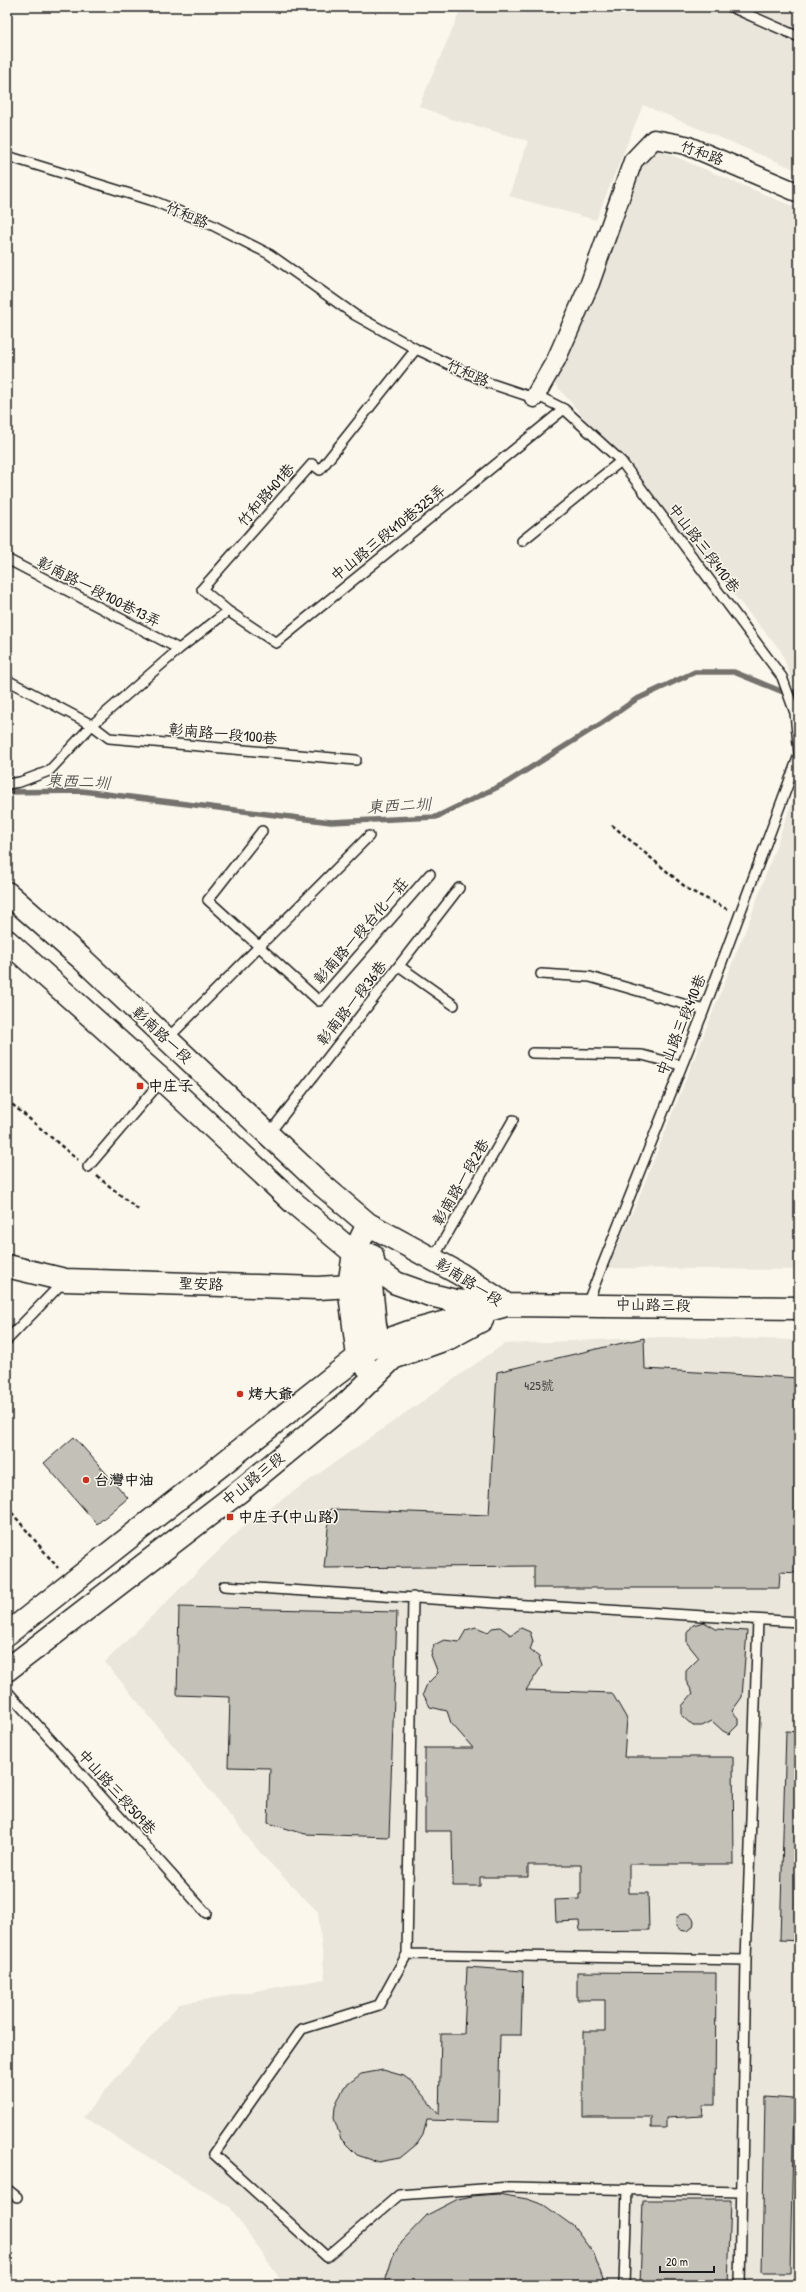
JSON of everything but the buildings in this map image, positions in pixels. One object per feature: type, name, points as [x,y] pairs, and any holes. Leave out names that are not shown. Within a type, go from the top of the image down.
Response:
[{"type":"main road","name":"彰南路一段","points":[[7,893],[81,958],[268,1135],[368,1224],[460,1274],[507,1305]]},
{"type":"main road","points":[[7,941],[162,1080],[294,1202],[354,1253],[372,1276]]},
{"type":"main road","points":[[368,1224],[354,1253],[349,1286],[358,1357],[374,1375]]},
{"type":"main road","points":[[368,1224],[375,1324],[386,1350]]},
{"type":"main road","name":"聖安路","points":[[7,1266],[65,1280],[318,1288],[349,1286],[372,1276],[396,1283]]},
{"type":"main road","name":"彰南路一段","points":[[396,1283],[426,1294],[454,1301],[507,1305]]},
{"type":"main road","name":"中山路三段","points":[[7,1634],[358,1357],[386,1350],[442,1322],[507,1305],[587,1304],[799,1308]]},
{"type":"main road","name":"中山路三段","points":[[7,1670],[240,1491],[347,1403],[374,1375],[386,1350]]},
{"type":"street","name":"竹和路","points":[[534,398],[556,360],[590,283],[633,161],[654,139],[686,145],[799,193]]},
{"type":"lane","points":[[731,7],[799,37]]},
{"type":"lane","name":"竹和路","points":[[7,156],[156,202],[212,225],[269,254],[355,316],[416,349],[489,383],[534,398]]},
{"type":"lane","name":"竹和路401巷","points":[[228,611],[202,589],[312,464],[320,470],[416,349]]},
{"type":"lane","name":"中山路三段410巷","points":[[534,398],[542,398],[564,409],[621,461],[782,677],[795,713],[799,754],[738,914],[704,1010],[680,1065],[587,1304]]},
{"type":"lane","name":"中山路三段410巷325弄","points":[[228,611],[276,643],[564,409]]},
{"type":"lane","points":[[522,541],[621,461]]},
{"type":"lane","name":"彰南路一段100巷13弄","points":[[7,560],[179,649]]},
{"type":"lane","points":[[7,784],[20,782],[49,771],[92,725],[179,649],[228,611]]},
{"type":"lane","name":"彰南路一段100巷","points":[[7,680],[92,725],[109,738],[356,760]]},
{"type":"lane","name":"彰南路一段台化一莊","points":[[262,831],[208,900],[319,1000],[430,874]]},
{"type":"lane","points":[[166,1039],[369,836]]},
{"type":"lane","name":"彰南路一段36巷","points":[[268,1135],[458,888]]},
{"type":"lane","points":[[399,966],[454,1004]]},
{"type":"lane","points":[[541,974],[590,977],[704,1010]]},
{"type":"lane","points":[[532,1053],[642,1055],[680,1065]]},
{"type":"lane","points":[[88,1167],[162,1080]]},
{"type":"lane","name":"彰南路一段2巷","points":[[432,1259],[513,1120]]},
{"type":"lane","points":[[7,1340],[65,1280]]},
{"type":"lane","points":[[224,1586],[799,1622]]},
{"type":"lane","points":[[413,1597],[407,1954],[379,2005],[302,2029],[214,2154],[327,2257],[399,2195],[510,2187],[742,2192]]},
{"type":"lane","points":[[740,2285],[746,1960],[758,1620]]},
{"type":"lane","name":"中山路三段509巷","points":[[7,1691],[206,1913]]},
{"type":"lane","points":[[407,1954],[746,1960]]},
{"type":"lane","points":[[7,2189],[17,2197]]},
{"type":"lane","points":[[624,2285],[627,2189]]},
{"type":"path","points":[[612,825],[690,890],[738,914]]},
{"type":"path","points":[[7,1100],[140,1211]]},
{"type":"path","points":[[7,1507],[71,1583]]},
{"type":"shaded area","points":[[462,7],[799,7],[799,171],[643,105],[596,220],[509,196],[528,141],[451,119],[419,106]]},
{"type":"shaded area","points":[[652,147],[799,209],[799,700],[781,651],[551,379],[634,162]]},
{"type":"shaded area","points":[[799,782],[799,1270],[607,1268],[637,1202],[751,916]]},
{"type":"shaded area","points":[[662,1337],[799,1340],[799,2285],[284,2285],[230,2207],[83,2117],[179,2004],[325,1979],[318,1912],[263,1856],[105,1662],[244,1526],[504,1344]]},
{"type":"waterway","name":"東西二圳","points":[[7,792],[82,791],[331,822],[436,817],[506,783],[602,723],[635,700],[695,672],[734,672],[788,694],[799,691]]},
{"type":"place","name":"中庄子","points":[[140,1086]]},
{"type":"place","name":"烤大爺","points":[[240,1394]]},
{"type":"place","name":"台灣中油","points":[[86,1480]]},
{"type":"place","name":"中庄子(中山路)","points":[[230,1517]]}]
